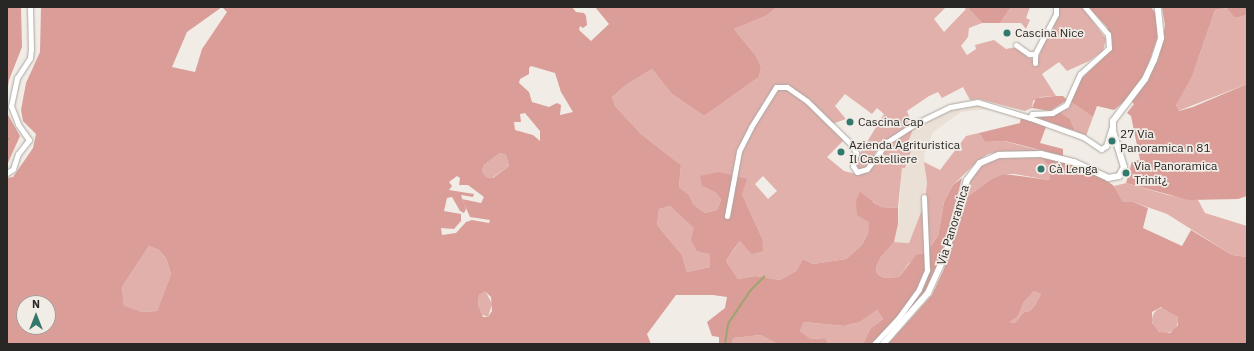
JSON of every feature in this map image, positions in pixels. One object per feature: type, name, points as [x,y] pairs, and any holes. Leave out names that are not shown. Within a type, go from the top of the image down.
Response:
[{"type":"street","points":[[7,172],[13,169],[18,154],[29,140],[18,124],[11,106],[17,78],[30,58],[30,7]]},
{"type":"street","points":[[1035,63],[1036,54],[1056,14],[1056,7]]},
{"type":"street","points":[[1030,118],[1032,114],[1052,113],[1066,105],[1080,74],[1109,48],[1108,34],[1085,7]]},
{"type":"street","points":[[727,216],[739,152],[751,127],[776,87],[787,87],[807,101],[853,146],[856,153],[853,166],[857,172],[867,169],[887,142],[913,125],[950,107],[977,102],[1030,118],[1083,137],[1101,149],[1106,146],[1116,115],[1136,92],[1154,60],[1161,38],[1158,7]]},
{"type":"street","points":[[1016,45],[1029,54],[1036,54]]},
{"type":"street","name":"Via Panoramica","points":[[883,344],[928,294],[946,252],[967,180],[980,163],[999,155],[1041,154],[1074,162],[1108,178],[1116,178],[1123,172],[1124,167],[1112,126]]},
{"type":"street","name":"Via Panoramica","points":[[874,344],[899,317],[919,289],[927,270],[924,197]]},
{"type":"shaded area","points":[[7,7],[21,7],[22,47],[9,80],[7,92]]},
{"type":"shaded area","points":[[41,7],[222,7],[572,7],[576,12],[584,13],[586,16],[587,25],[583,28],[580,26],[579,30],[591,41],[609,24],[595,7],[777,7],[766,16],[734,29],[756,56],[761,67],[759,77],[704,116],[672,94],[652,69],[626,85],[612,97],[615,106],[641,134],[681,165],[679,187],[689,195],[694,205],[705,213],[717,210],[721,200],[716,193],[702,186],[700,176],[719,172],[747,179],[742,194],[762,238],[763,251],[752,254],[740,241],[726,261],[738,279],[755,276],[780,280],[796,271],[803,259],[813,264],[846,259],[862,245],[868,233],[869,222],[857,215],[856,201],[860,192],[880,207],[898,208],[898,224],[894,242],[881,257],[876,267],[877,274],[884,278],[899,277],[916,255],[926,253],[938,236],[944,202],[953,185],[962,178],[938,267],[925,292],[880,344],[863,344],[870,329],[883,319],[877,310],[860,322],[844,326],[804,322],[800,331],[811,339],[826,338],[828,344],[777,343],[761,335],[733,338],[732,344],[719,344],[719,337],[712,336],[707,322],[725,308],[727,297],[713,295],[676,295],[647,334],[651,344],[7,344],[7,178],[13,177],[33,148],[36,134],[23,121],[21,110],[26,83],[40,52]],"holes":[[[222,7],[227,12],[202,49],[195,72],[172,67],[187,32]],[[531,66],[555,73],[561,92],[573,112],[560,115],[561,105],[557,103],[549,107],[532,102],[529,92],[519,83],[520,79],[529,74],[529,68]],[[525,113],[540,131],[540,141],[533,135],[515,130],[514,122],[521,122],[520,114]],[[500,153],[506,155],[509,166],[493,178],[486,177],[482,171],[484,165]],[[457,176],[460,178],[459,185],[468,185],[484,197],[481,203],[462,199],[461,195],[473,197],[474,194],[449,190],[452,186],[449,182]],[[452,197],[460,211],[464,213],[466,209],[464,204],[470,217],[490,220],[489,223],[472,220],[466,222],[456,233],[442,235],[441,228],[454,229],[461,221],[461,214],[444,211],[447,198]],[[670,206],[694,228],[691,240],[697,251],[710,254],[710,267],[687,272],[682,255],[657,225],[659,209]],[[149,246],[159,250],[166,258],[171,274],[157,311],[142,312],[124,306],[122,287]],[[485,291],[491,297],[492,311],[488,317],[483,317],[478,306],[479,295]]]},
{"type":"shaded area","points":[[777,7],[946,7],[934,19],[944,32],[966,9],[963,7],[967,7],[982,23],[969,28],[968,37],[961,46],[967,55],[976,49],[975,45],[994,40],[1006,49],[1017,47],[1037,63],[1046,34],[1057,16],[1058,7],[1082,7],[1106,39],[1103,51],[1089,61],[1067,71],[1059,62],[1042,74],[1056,96],[1040,97],[1033,101],[1032,108],[1025,111],[979,99],[970,100],[963,87],[942,98],[938,92],[929,96],[907,111],[912,124],[880,145],[866,168],[861,171],[855,167],[856,160],[884,114],[877,108],[872,114],[845,94],[835,106],[846,119],[832,124],[801,94],[789,86],[785,87],[810,106],[844,140],[827,157],[844,171],[856,174],[868,171],[889,143],[914,126],[908,143],[913,145],[905,168],[902,168],[898,208],[879,207],[873,201],[868,233],[862,245],[846,259],[813,264],[803,259],[796,271],[780,280],[755,276],[738,279],[726,261],[740,241],[762,238],[742,194],[702,186],[716,193],[721,200],[717,210],[705,213],[694,205],[689,195],[679,187],[681,165],[641,134],[615,106],[612,97],[626,85],[652,69],[672,94],[704,116],[759,77],[761,67],[756,56],[734,29],[766,16]],"holes":[[[763,176],[777,191],[768,199],[755,184]]]},
{"type":"shaded area","points":[[967,7],[1011,7],[1000,23],[982,23]]},
{"type":"shaded area","points":[[1011,7],[1030,7],[1026,18],[1030,20],[1026,29],[1021,23],[1000,23]]},
{"type":"shaded area","points":[[1088,7],[1151,7],[1156,14],[1159,33],[1145,74],[1132,95],[1114,110],[1097,106],[1093,117],[1071,102],[1080,80],[1108,53],[1112,40],[1107,27]]},
{"type":"shaded area","points":[[1162,7],[1247,7],[1247,15],[1235,18],[1227,8],[1215,10],[1193,74],[1176,105],[1179,111],[1193,107],[1247,84],[1247,196],[1238,199],[1189,200],[1126,183],[1132,161],[1140,160],[1131,116],[1127,113],[1134,104],[1131,101],[1157,61],[1162,45],[1165,25]]},
{"type":"shaded area","points":[[1228,8],[1235,18],[1247,15],[1247,84],[1178,111],[1176,105],[1181,92],[1193,74],[1215,10]]},
{"type":"shaded area","points":[[1063,96],[1067,100],[1050,111],[1032,108],[1036,98]]},
{"type":"shaded area","points":[[1071,102],[1093,117],[1086,136],[1075,131],[1070,119],[1060,112]]},
{"type":"shaded area","points":[[975,104],[983,105],[988,109],[961,112],[933,132],[924,155],[927,182],[925,202],[909,243],[894,242],[898,224],[902,168],[905,168],[912,145],[908,143],[914,126],[941,112]]},
{"type":"shaded area","points":[[1060,112],[1070,119],[1075,131],[1034,117]]},
{"type":"shaded area","points":[[7,113],[20,136],[7,165]]},
{"type":"shaded area","points":[[1021,117],[1046,127],[1040,143],[1063,149],[1063,156],[1005,141],[985,142],[979,133],[1020,123]]},
{"type":"shaded area","points":[[979,133],[985,142],[1004,141],[1042,151],[1003,151],[988,154],[979,160],[953,185],[944,202],[938,236],[926,253],[909,263],[899,277],[884,278],[877,274],[876,267],[881,257],[894,242],[909,243],[925,202],[927,182],[924,162],[940,170],[966,136]]},
{"type":"shaded area","points":[[500,153],[506,155],[509,166],[492,178],[486,177],[482,171],[484,165]]},
{"type":"shaded area","points":[[1042,156],[1052,166],[1049,180],[1015,174],[1004,174],[993,178],[964,199],[973,175],[984,163],[996,158]]},
{"type":"shaded area","points":[[1042,156],[1072,165],[1107,181],[1114,186],[1123,202],[1133,202],[1148,208],[1143,228],[1182,246],[1191,230],[1232,255],[1247,257],[1247,344],[888,344],[932,295],[944,269],[964,199],[993,178],[1004,174],[1049,180],[1052,166],[1046,163]],"holes":[[[1034,291],[1041,294],[1035,305],[1030,311],[1024,312],[1015,323],[1010,322],[1018,316],[1024,302]],[[1161,307],[1178,317],[1178,325],[1170,333],[1159,332],[1152,323],[1152,312]]]},
{"type":"shaded area","points":[[1126,183],[1168,195],[1198,200],[1205,213],[1247,226],[1247,257],[1232,255],[1167,214],[1133,202],[1123,202],[1114,186]]},
{"type":"shaded area","points":[[670,206],[695,228],[710,254],[710,267],[687,272],[682,255],[657,225],[659,209]]},
{"type":"shaded area","points":[[149,246],[159,250],[166,258],[171,274],[157,311],[142,312],[124,307],[122,287]]},
{"type":"shaded area","points":[[485,290],[492,304],[488,317],[480,314],[478,306],[479,295]]},
{"type":"shaded area","points":[[1034,291],[1041,294],[1035,305],[1030,311],[1024,312],[1015,323],[1010,322],[1018,316],[1024,302]]},
{"type":"shaded area","points":[[1165,307],[1174,311],[1178,320],[1174,329],[1165,333],[1156,329],[1152,320],[1156,311]]},
{"type":"shaded area","points":[[877,310],[883,319],[870,329],[863,344],[828,344],[826,338],[811,339],[800,331],[804,322],[844,326],[860,322]]},
{"type":"shaded area","points":[[761,335],[785,344],[732,344],[733,338]]},
{"type":"waterway","points":[[725,344],[728,324],[750,291],[764,277]]},
{"type":"place","name":"Cascina Nice","points":[[1007,33]]},
{"type":"place","name":"Cascina Cap","points":[[850,122]]},
{"type":"place","name":"27 Via Panoramica n 81","points":[[1112,141]]},
{"type":"place","name":"Azienda Agrituristica Il Castelliere","points":[[841,152]]},
{"type":"place","name":"Cà Lenga","points":[[1041,169]]},
{"type":"place","name":"Via Panoramica Trinit¿","points":[[1126,173]]}]
